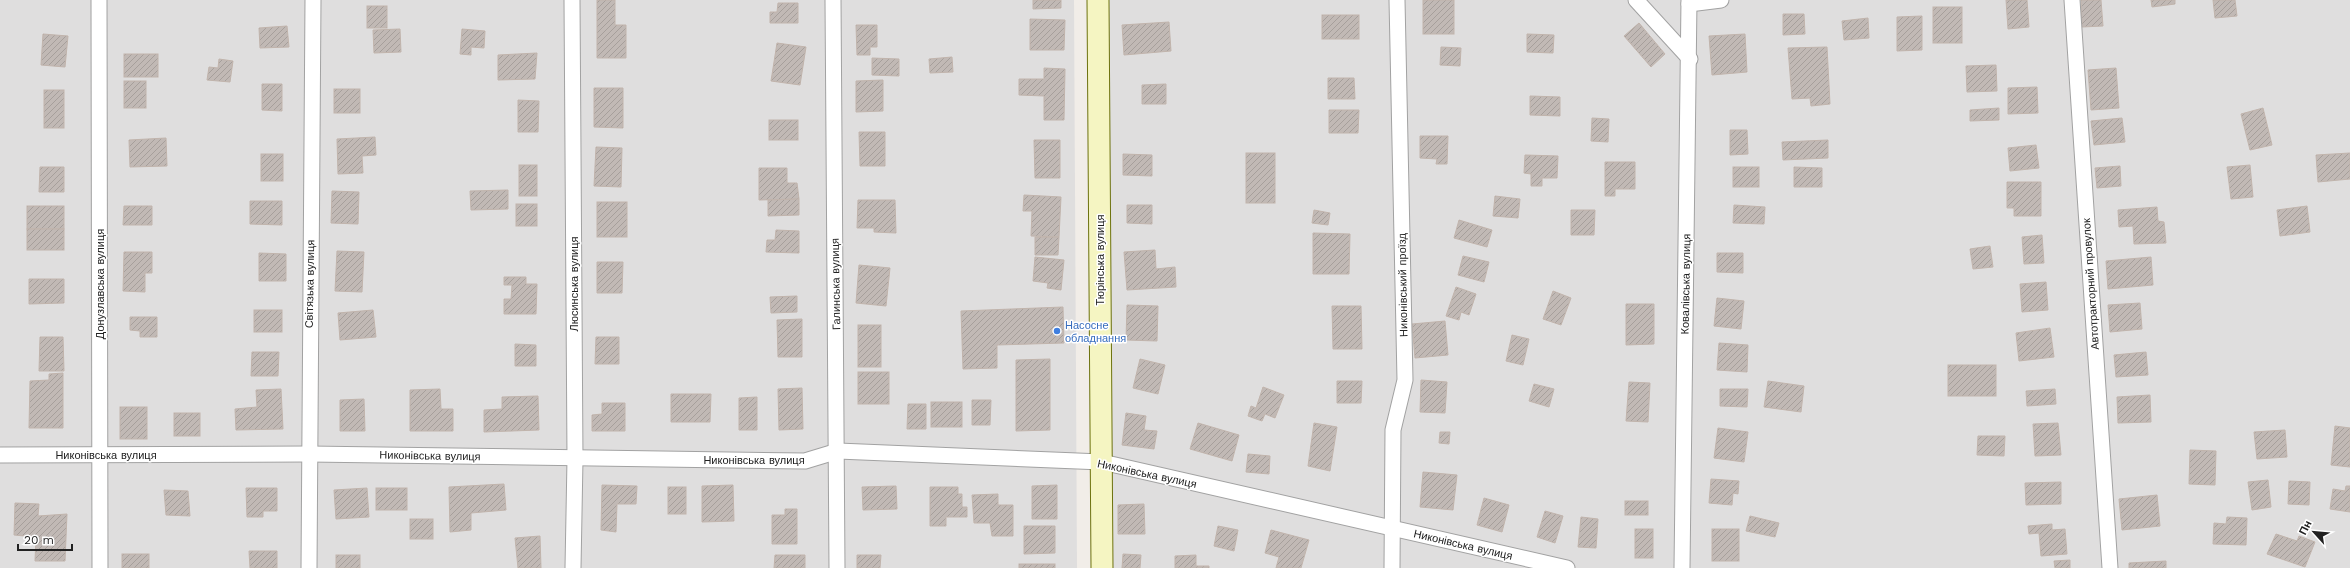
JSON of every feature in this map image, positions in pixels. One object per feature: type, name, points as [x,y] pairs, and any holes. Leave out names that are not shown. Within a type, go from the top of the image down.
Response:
[{"type":"main road","name":"Тюрінська вулиця","points":[[1098,0],[1102,568]]},
{"type":"street","name":"Донузлавська вулиця","points":[[99,0],[100,568]]},
{"type":"street","name":"Світязька вулиця","points":[[309,568],[313,0]]},
{"type":"street","name":"Люсинська вулиця","points":[[572,0],[575,459],[573,568]]},
{"type":"street","name":"Галинська вулиця","points":[[833,0],[838,451],[837,568]]},
{"type":"street","name":"Никонівський проїзд","points":[[1392,568],[1391,529],[1393,430],[1405,380],[1397,0]]},
{"type":"street","points":[[1636,0],[1690,59]]},
{"type":"street","points":[[1689,2],[1721,0]]},
{"type":"street","name":"Автотракторний провулок","points":[[2072,0],[2110,568]]},
{"type":"street","name":"Ковалівська вулиця","points":[[1682,568],[1690,59],[1689,2]]},
{"type":"street","name":"Никонівська вулиця","points":[[0,455],[309,454],[575,459],[805,461],[838,451],[1102,462],[1567,568]]},
{"type":"shaded area","points":[[0,0],[1074,0],[1077,568],[0,568]]},
{"type":"shaded area","points":[[1107,0],[2350,0],[2350,568],[1109,568]]},
{"type":"building","points":[[597,0],[615,0],[615,25],[626,25],[626,58],[597,58]]},
{"type":"building","points":[[1033,0],[1061,0],[1061,8],[1033,9]]},
{"type":"building","points":[[1423,0],[1454,0],[1454,34],[1423,34]]},
{"type":"building","points":[[2006,0],[2027,0],[2029,27],[2008,29]]},
{"type":"building","points":[[2081,0],[2101,0],[2103,26],[2082,27]]},
{"type":"building","points":[[2151,0],[2175,0],[2175,4],[2152,7]]},
{"type":"building","points":[[2213,0],[2235,0],[2237,16],[2215,18]]},
{"type":"building","points":[[778,3],[798,3],[798,23],[770,23],[770,12],[777,12]]},
{"type":"building","points":[[367,6],[387,6],[387,28],[367,28]]},
{"type":"building","points":[[1933,7],[1962,7],[1962,43],[1933,43]]},
{"type":"building","points":[[1783,14],[1804,14],[1805,34],[1783,35]]},
{"type":"building","points":[[1322,15],[1359,15],[1359,39],[1322,39]]},
{"type":"building","points":[[1922,16],[1922,50],[1897,51],[1897,17]]},
{"type":"building","points":[[1868,18],[1869,38],[1844,40],[1842,21]]},
{"type":"building","points":[[1030,19],[1065,20],[1064,50],[1030,50]]},
{"type":"building","points":[[1169,22],[1171,51],[1124,55],[1122,25]]},
{"type":"building","points":[[1639,23],[1665,54],[1651,67],[1624,36]]},
{"type":"building","points":[[856,25],[877,25],[877,47],[870,47],[870,55],[857,55]]},
{"type":"building","points":[[287,26],[289,47],[260,48],[259,28]]},
{"type":"building","points":[[400,29],[401,52],[374,53],[373,30]]},
{"type":"building","points":[[462,29],[485,31],[484,48],[471,47],[471,55],[460,54]]},
{"type":"building","points":[[43,34],[68,36],[65,67],[41,65]]},
{"type":"building","points":[[1527,34],[1554,35],[1553,53],[1527,52]]},
{"type":"building","points":[[1745,34],[1747,72],[1712,75],[1709,36]]},
{"type":"building","points":[[777,43],[806,47],[800,85],[771,81]]},
{"type":"building","points":[[1441,47],[1461,48],[1460,66],[1440,65]]},
{"type":"building","points":[[1827,47],[1830,104],[1811,106],[1810,98],[1792,99],[1788,48]]},
{"type":"building","points":[[537,53],[535,79],[498,80],[498,55]]},
{"type":"building","points":[[124,54],[158,54],[158,77],[124,77]]},
{"type":"building","points":[[952,57],[953,72],[930,73],[929,59]]},
{"type":"building","points":[[872,58],[899,59],[899,76],[872,75]]},
{"type":"building","points":[[219,59],[233,61],[230,82],[207,80],[209,67],[218,68]]},
{"type":"building","points":[[1996,65],[1997,91],[1967,92],[1966,66]]},
{"type":"building","points":[[1044,68],[1065,69],[1064,120],[1044,120],[1044,96],[1019,95],[1019,79],[1044,79]]},
{"type":"building","points":[[2116,68],[2119,108],[2091,110],[2088,70]]},
{"type":"building","points":[[1328,78],[1354,78],[1355,99],[1328,99]]},
{"type":"building","points":[[883,80],[883,111],[856,112],[856,81]]},
{"type":"building","points":[[124,81],[146,81],[146,108],[124,108]]},
{"type":"building","points":[[262,84],[282,84],[282,111],[262,110]]},
{"type":"building","points":[[1166,84],[1166,104],[1142,104],[1142,85]]},
{"type":"building","points":[[2037,87],[2038,113],[2008,114],[2008,88]]},
{"type":"building","points":[[594,88],[623,88],[623,128],[594,127]]},
{"type":"building","points":[[334,89],[360,89],[360,113],[334,113]]},
{"type":"building","points":[[44,90],[64,90],[64,128],[44,128]]},
{"type":"building","points":[[1530,96],[1560,97],[1560,116],[1530,115]]},
{"type":"building","points":[[518,100],[539,101],[538,132],[518,132]]},
{"type":"building","points":[[1999,108],[1999,120],[1970,121],[1970,110]]},
{"type":"building","points":[[2263,108],[2272,145],[2250,150],[2241,114]]},
{"type":"building","points":[[1329,110],[1359,110],[1358,133],[1329,133]]},
{"type":"building","points":[[1592,118],[1609,119],[1608,142],[1591,141]]},
{"type":"building","points":[[2122,118],[2125,142],[2094,145],[2091,121]]},
{"type":"building","points":[[769,120],[798,120],[798,140],[769,140]]},
{"type":"building","points":[[1730,130],[1747,130],[1748,154],[1730,155]]},
{"type":"building","points":[[859,132],[885,132],[885,166],[860,166]]},
{"type":"building","points":[[1420,136],[1448,136],[1447,164],[1436,164],[1437,159],[1420,158]]},
{"type":"building","points":[[375,137],[376,155],[362,156],[363,173],[338,174],[337,139]]},
{"type":"building","points":[[166,138],[167,166],[130,167],[129,140]]},
{"type":"building","points":[[1034,140],[1060,140],[1060,178],[1035,178]]},
{"type":"building","points":[[1828,140],[1828,158],[1783,160],[1782,142]]},
{"type":"building","points":[[2036,145],[2039,168],[2010,171],[2008,148]]},
{"type":"building","points":[[596,147],[622,148],[621,187],[594,186]]},
{"type":"building","points":[[1246,153],[1275,153],[1275,203],[1246,203]]},
{"type":"building","points":[[2350,153],[2350,179],[2318,182],[2316,155]]},
{"type":"building","points":[[261,154],[283,154],[283,181],[261,181]]},
{"type":"building","points":[[1123,154],[1152,155],[1152,176],[1123,175]]},
{"type":"building","points":[[1525,155],[1558,156],[1557,178],[1542,178],[1542,186],[1531,186],[1531,174],[1524,173]]},
{"type":"building","points":[[1605,162],[1635,162],[1635,189],[1615,189],[1615,196],[1605,196]]},
{"type":"building","points":[[519,165],[537,165],[537,196],[519,196]]},
{"type":"building","points":[[2250,165],[2253,197],[2231,199],[2227,167]]},
{"type":"building","points":[[2120,166],[2121,186],[2097,188],[2095,168]]},
{"type":"building","points":[[40,167],[64,167],[64,192],[39,192]]},
{"type":"building","points":[[1733,167],[1759,167],[1759,187],[1733,187]]},
{"type":"building","points":[[1794,167],[1822,168],[1822,187],[1794,187]]},
{"type":"building","points":[[759,168],[787,168],[787,183],[797,183],[799,199],[759,200]]},
{"type":"building","points":[[2007,182],[2041,182],[2041,216],[2014,216],[2014,208],[2007,208]]},
{"type":"building","points":[[508,190],[508,209],[471,210],[470,191]]},
{"type":"building","points":[[332,191],[359,192],[358,224],[331,223]]},
{"type":"building","points":[[1024,195],[1061,197],[1059,237],[1031,236],[1032,211],[1023,211]]},
{"type":"building","points":[[1495,196],[1520,199],[1518,218],[1493,216]]},
{"type":"building","points":[[799,199],[799,215],[768,216],[768,200]]},
{"type":"building","points":[[858,200],[895,200],[896,233],[874,232],[874,228],[857,228]]},
{"type":"building","points":[[250,201],[282,201],[282,225],[250,224]]},
{"type":"building","points":[[597,202],[627,202],[627,237],[597,237]]},
{"type":"building","points":[[516,204],[537,204],[537,226],[516,226]]},
{"type":"building","points":[[1127,205],[1152,205],[1152,224],[1127,223]]},
{"type":"building","points":[[1734,205],[1765,207],[1764,224],[1733,223]]},
{"type":"building","points":[[27,206],[64,206],[64,229],[27,229]]},
{"type":"building","points":[[124,206],[152,206],[152,225],[123,225]]},
{"type":"building","points":[[2307,206],[2310,232],[2280,236],[2277,210]]},
{"type":"building","points":[[2157,207],[2158,221],[2164,222],[2166,243],[2134,244],[2133,226],[2119,227],[2118,210]]},
{"type":"building","points":[[1314,210],[1330,213],[1328,225],[1312,223]]},
{"type":"building","points":[[1571,210],[1595,210],[1594,235],[1571,235]]},
{"type":"building","points":[[1459,220],[1492,230],[1487,247],[1454,238]]},
{"type":"building","points":[[27,229],[64,229],[64,250],[27,250]]},
{"type":"building","points":[[776,230],[799,231],[799,253],[766,252],[767,240],[775,240]]},
{"type":"building","points":[[1313,233],[1350,234],[1349,274],[1313,274]]},
{"type":"building","points":[[2042,235],[2044,263],[2024,264],[2022,237]]},
{"type":"building","points":[[1035,237],[1059,237],[1058,255],[1035,255]]},
{"type":"building","points":[[1990,246],[1993,267],[1973,269],[1970,249]]},
{"type":"building","points":[[1155,250],[1156,269],[1175,267],[1176,287],[1127,290],[1124,252]]},
{"type":"building","points":[[337,251],[364,252],[362,292],[335,291]]},
{"type":"building","points":[[124,252],[152,252],[152,273],[145,273],[145,292],[123,291]]},
{"type":"building","points":[[259,253],[286,254],[286,281],[259,281]]},
{"type":"building","points":[[1717,253],[1743,253],[1743,273],[1717,272]]},
{"type":"building","points":[[1463,256],[1489,262],[1484,282],[1458,275]]},
{"type":"building","points":[[1035,257],[1064,260],[1061,290],[1047,288],[1048,283],[1033,281]]},
{"type":"building","points":[[2151,257],[2153,285],[2108,289],[2106,261]]},
{"type":"building","points":[[597,262],[623,262],[622,293],[597,293]]},
{"type":"building","points":[[859,265],[890,268],[886,306],[856,303]]},
{"type":"building","points":[[504,277],[526,277],[526,284],[537,284],[536,314],[504,314],[504,299],[511,299],[512,285],[504,285]]},
{"type":"building","points":[[29,279],[64,279],[64,303],[29,304]]},
{"type":"building","points":[[2046,282],[2048,310],[2022,312],[2020,284]]},
{"type":"building","points":[[1456,287],[1476,294],[1469,315],[1461,312],[1459,320],[1446,316]]},
{"type":"building","points":[[1553,291],[1571,298],[1561,325],[1543,319]]},
{"type":"building","points":[[797,296],[797,312],[771,313],[770,297]]},
{"type":"building","points":[[1717,298],[1744,301],[1741,329],[1714,326]]},
{"type":"building","points":[[2140,303],[2142,329],[2110,332],[2108,305]]},
{"type":"building","points":[[1626,304],[1654,304],[1654,344],[1626,345]]},
{"type":"building","points":[[1127,305],[1158,306],[1157,341],[1126,340]]},
{"type":"building","points":[[1332,306],[1361,306],[1362,349],[1333,349]]},
{"type":"building","points":[[1063,307],[1064,343],[997,345],[997,368],[963,369],[961,311]]},
{"type":"building","points":[[254,310],[282,310],[282,332],[254,332]]},
{"type":"building","points":[[373,310],[376,337],[340,340],[338,313]]},
{"type":"building","points":[[130,317],[157,317],[157,337],[140,337],[140,331],[130,330]]},
{"type":"building","points":[[802,319],[802,357],[778,357],[777,320]]},
{"type":"building","points":[[1445,321],[1448,355],[1415,358],[1412,324]]},
{"type":"building","points":[[858,325],[881,325],[881,367],[858,367]]},
{"type":"building","points":[[2050,328],[2054,357],[2019,361],[2016,333]]},
{"type":"building","points":[[1512,335],[1529,339],[1523,365],[1506,361]]},
{"type":"building","points":[[40,337],[63,337],[64,371],[39,371]]},
{"type":"building","points":[[596,337],[619,337],[619,364],[595,364]]},
{"type":"building","points":[[1719,343],[1748,345],[1747,372],[1717,370]]},
{"type":"building","points":[[515,344],[536,345],[536,366],[515,366]]},
{"type":"building","points":[[252,352],[279,352],[278,376],[251,376]]},
{"type":"building","points":[[2146,352],[2148,375],[2116,377],[2114,355]]},
{"type":"building","points":[[1050,359],[1050,430],[1016,431],[1016,360]]},
{"type":"building","points":[[1140,359],[1165,365],[1158,394],[1133,388]]},
{"type":"building","points":[[1948,365],[1996,365],[1996,396],[1948,396]]},
{"type":"building","points":[[858,372],[889,372],[889,404],[858,404]]},
{"type":"building","points":[[63,373],[63,428],[29,428],[30,381],[49,380],[49,374]]},
{"type":"building","points":[[1421,380],[1447,382],[1445,413],[1420,412]]},
{"type":"building","points":[[1337,381],[1362,381],[1361,403],[1337,403]]},
{"type":"building","points":[[1768,381],[1804,386],[1801,412],[1764,407]]},
{"type":"building","points":[[1629,382],[1650,383],[1648,422],[1626,421]]},
{"type":"building","points":[[1534,384],[1554,389],[1549,407],[1529,401]]},
{"type":"building","points":[[1263,387],[1284,395],[1275,418],[1265,414],[1262,421],[1248,416],[1251,406],[1256,408]]},
{"type":"building","points":[[802,388],[803,429],[779,430],[778,389]]},
{"type":"building","points":[[281,389],[283,429],[236,430],[235,409],[257,407],[256,390]]},
{"type":"building","points":[[440,389],[441,409],[453,409],[453,431],[410,431],[410,390]]},
{"type":"building","points":[[1720,389],[1748,389],[1747,407],[1720,406]]},
{"type":"building","points":[[2055,389],[2056,404],[2027,406],[2026,391]]},
{"type":"building","points":[[671,394],[711,394],[710,422],[671,422]]},
{"type":"building","points":[[2150,395],[2151,422],[2118,423],[2117,397]]},
{"type":"building","points":[[538,396],[539,430],[484,432],[484,410],[502,409],[502,397]]},
{"type":"building","points":[[757,397],[757,430],[739,430],[739,398]]},
{"type":"building","points":[[364,399],[365,431],[340,431],[340,400]]},
{"type":"building","points":[[972,400],[991,400],[990,425],[972,425]]},
{"type":"building","points":[[931,402],[962,402],[962,427],[931,427]]},
{"type":"building","points":[[602,403],[625,403],[625,431],[592,431],[592,415],[602,414]]},
{"type":"building","points":[[908,404],[926,404],[926,429],[907,429]]},
{"type":"building","points":[[120,407],[147,407],[147,439],[120,439]]},
{"type":"building","points":[[174,413],[200,413],[200,436],[174,436]]},
{"type":"building","points":[[1126,413],[1146,416],[1144,430],[1157,431],[1154,449],[1122,445]]},
{"type":"building","points":[[1198,423],[1239,435],[1232,461],[1190,449]]},
{"type":"building","points":[[1314,423],[1337,427],[1330,471],[1308,466]]},
{"type":"building","points":[[2058,423],[2061,455],[2035,456],[2033,424]]},
{"type":"building","points":[[2335,426],[2350,428],[2350,467],[2331,465]]},
{"type":"building","points":[[1718,428],[1748,432],[1744,462],[1714,458]]},
{"type":"building","points":[[2285,430],[2287,457],[2257,459],[2254,432]]},
{"type":"building","points":[[1440,432],[1450,432],[1449,444],[1439,443]]},
{"type":"building","points":[[1978,436],[2005,436],[2004,456],[1977,455]]},
{"type":"building","points":[[2190,450],[2216,451],[2215,485],[2189,484]]},
{"type":"building","points":[[1248,454],[1270,456],[1269,474],[1246,472]]},
{"type":"building","points":[[1423,472],[1457,475],[1453,510],[1420,507]]},
{"type":"building","points":[[1711,479],[1739,481],[1738,494],[1733,493],[1732,505],[1709,503]]},
{"type":"building","points":[[2268,480],[2271,507],[2252,510],[2248,482]]},
{"type":"building","points":[[2289,481],[2310,482],[2309,505],[2288,504]]},
{"type":"building","points":[[2061,482],[2061,504],[2026,505],[2025,483]]},
{"type":"building","points":[[504,484],[506,510],[471,513],[471,530],[450,532],[449,487]]},
{"type":"building","points":[[602,485],[637,486],[636,504],[617,504],[616,532],[601,530]]},
{"type":"building","points":[[733,485],[734,521],[702,522],[702,486]]},
{"type":"building","points":[[1057,485],[1057,519],[1032,519],[1032,486]]},
{"type":"building","points":[[896,486],[897,509],[863,510],[862,487]]},
{"type":"building","points":[[2346,486],[2350,486],[2350,512],[2330,509],[2333,489],[2345,491]]},
{"type":"building","points":[[668,487],[686,487],[686,514],[668,514]]},
{"type":"building","points":[[930,487],[958,487],[958,494],[962,494],[962,507],[967,507],[967,517],[946,517],[946,526],[930,526]]},
{"type":"building","points":[[246,488],[277,488],[277,511],[263,511],[263,517],[247,517]]},
{"type":"building","points":[[367,488],[369,517],[336,519],[334,490]]},
{"type":"building","points":[[376,488],[407,488],[407,510],[376,510]]},
{"type":"building","points":[[164,490],[188,491],[190,516],[166,515]]},
{"type":"building","points":[[998,494],[998,505],[1013,505],[1013,536],[992,536],[990,523],[974,523],[972,495]]},
{"type":"building","points":[[2157,495],[2160,526],[2122,530],[2119,499]]},
{"type":"building","points":[[1484,498],[1509,505],[1502,532],[1477,525]]},
{"type":"building","points":[[1625,501],[1648,501],[1648,515],[1625,515]]},
{"type":"building","points":[[15,503],[39,504],[38,516],[67,514],[65,561],[35,561],[36,537],[14,535]]},
{"type":"building","points":[[1144,504],[1145,534],[1118,534],[1118,505]]},
{"type":"building","points":[[785,509],[797,509],[797,544],[772,544],[772,515],[785,515]]},
{"type":"building","points":[[1545,511],[1563,516],[1555,543],[1537,537]]},
{"type":"building","points":[[1750,516],[1779,523],[1775,537],[1746,531]]},
{"type":"building","points":[[1581,517],[1598,519],[1596,548],[1578,547]]},
{"type":"building","points":[[2227,517],[2247,518],[2246,545],[2213,544],[2214,523],[2226,524]]},
{"type":"building","points":[[410,519],[433,519],[433,539],[410,539]]},
{"type":"building","points":[[2052,524],[2052,530],[2065,529],[2067,554],[2041,556],[2039,533],[2029,534],[2028,526]]},
{"type":"building","points":[[1024,526],[1055,526],[1055,553],[1024,554]]},
{"type":"building","points":[[1218,526],[1238,530],[1234,551],[1214,546]]},
{"type":"building","points":[[1635,529],[1653,529],[1653,558],[1635,558]]},
{"type":"building","points":[[1712,529],[1739,529],[1739,561],[1712,561]]},
{"type":"building","points":[[1271,530],[1309,540],[1301,568],[1276,568],[1279,557],[1265,553]]},
{"type":"building","points":[[2276,534],[2297,541],[2299,536],[2315,542],[2305,567],[2267,554]]},
{"type":"building","points":[[540,536],[541,568],[518,568],[515,538]]},
{"type":"building","points":[[249,551],[277,551],[277,568],[250,568]]},
{"type":"building","points":[[122,554],[149,554],[149,568],[122,568]]},
{"type":"building","points":[[1123,554],[1141,555],[1140,568],[1122,568]]},
{"type":"building","points":[[336,555],[360,555],[360,568],[336,568]]},
{"type":"building","points":[[775,555],[805,555],[805,568],[774,568]]},
{"type":"building","points":[[857,555],[881,555],[880,568],[857,568]]},
{"type":"building","points":[[1196,555],[1196,566],[1209,566],[1209,568],[1175,568],[1175,556]]},
{"type":"building","points":[[2070,560],[2070,568],[2055,568],[2054,561]]},
{"type":"building","points":[[2166,561],[2166,568],[2129,568],[2129,563]]},
{"type":"building","points":[[1019,564],[1055,564],[1055,568],[1019,568]]},
{"type":"place","name":"Насосне обладнання","points":[[1057,331]]}]
